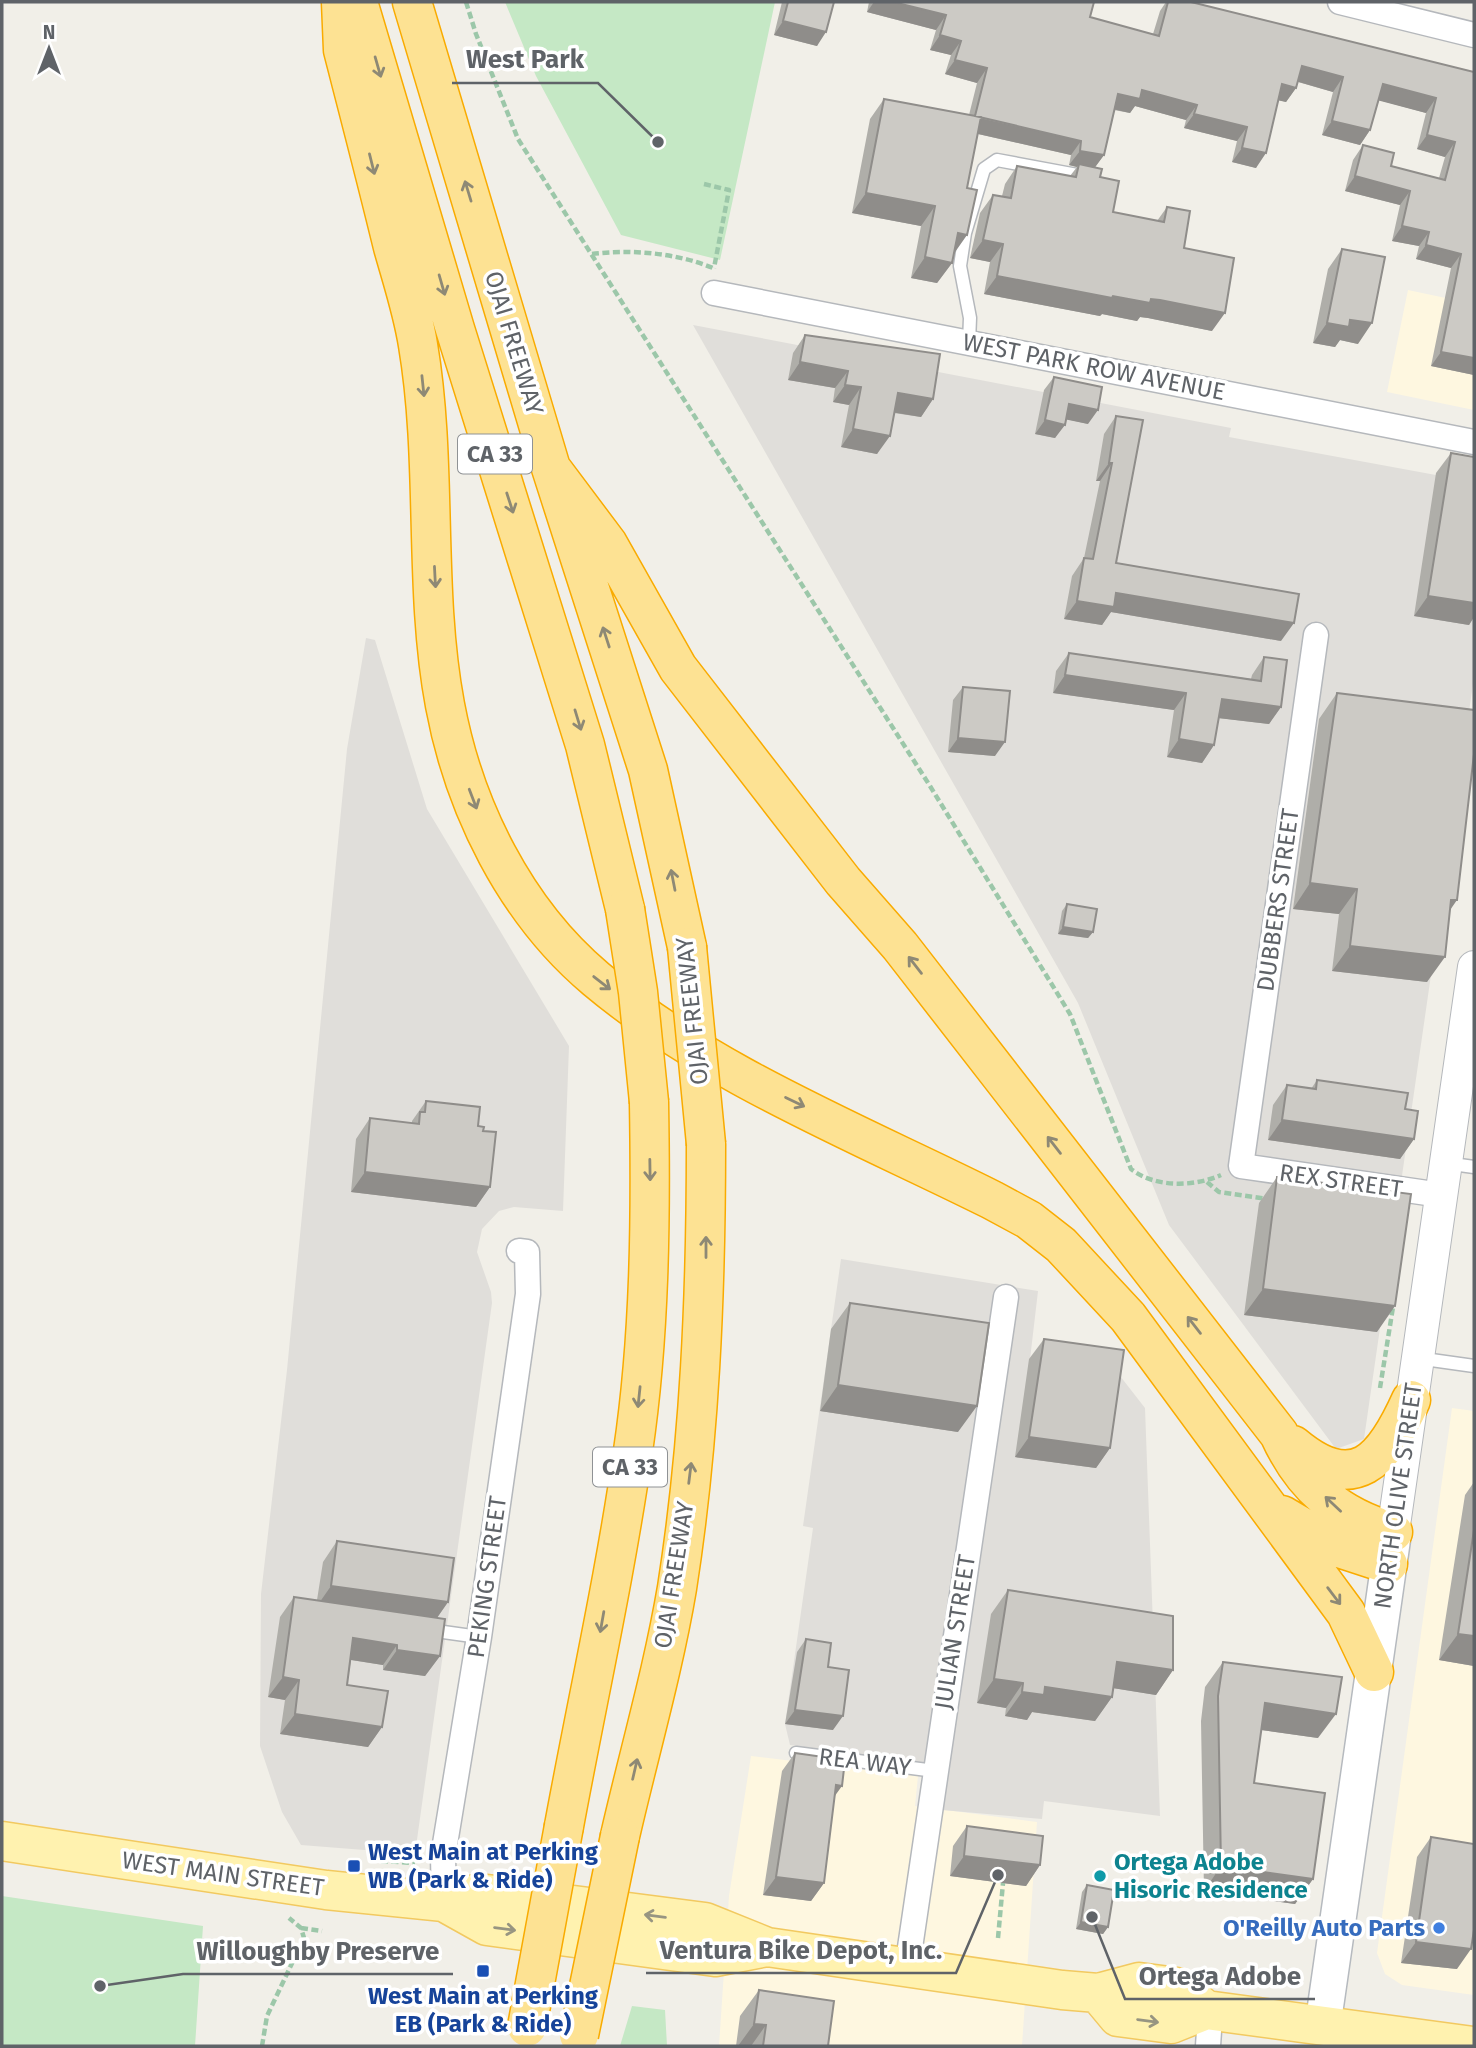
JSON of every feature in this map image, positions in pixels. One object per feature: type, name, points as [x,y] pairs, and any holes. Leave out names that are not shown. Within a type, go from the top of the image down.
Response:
[{"type":"highway","points":[[341,2],[343,51],[418,343],[426,417],[439,657],[445,704],[458,761],[502,865],[531,910],[562,946],[594,977],[659,1027],[742,1075],[1029,1220],[1060,1245],[1128,1317],[1346,1613],[1374,1672]]},
{"type":"highway","name":"CA 33","points":[[358,2],[455,329],[582,733],[625,909],[638,992],[649,1102],[650,1212],[643,1358],[633,1451],[525,2037]]},
{"type":"highway","name":"OJAI FREEWAY","points":[[412,2],[551,468],[648,771],[687,947],[706,1144],[706,1275],[698,1409],[677,1589],[620,1836],[578,2040]]},
{"type":"highway","points":[[551,468],[608,544],[678,668],[843,881],[900,946],[1279,1434],[1290,1459],[1337,1509],[1360,1522],[1391,1548]]},
{"type":"highway","points":[[1279,1434],[1325,1468],[1355,1469],[1368,1464],[1393,1438],[1395,1400]]},
{"type":"highway","points":[[1263,1502],[1336,1547],[1391,1548]]},
{"type":"main road","name":"NORTH OLIVE STREET","points":[[1323,2024],[1391,1548]]},
{"type":"main road","name":"WEST MAIN STREET","points":[[2,1841],[297,1885],[444,1902],[479,1893],[705,1922],[767,1947],[1098,1993],[1139,1982],[1177,1987],[1207,2028],[1323,2024],[1472,2046]]},
{"type":"street","points":[[1340,2],[1474,36]]},
{"type":"street","name":"WEST PARK ROW AVENUE","points":[[714,293],[1474,442]]},
{"type":"street","name":"DUBBERS STREET","points":[[1241,1166],[1315,635]]},
{"type":"street","name":"NORTH OLIVE STREET","points":[[1391,1548],[1395,1400],[1417,1358],[1441,1195],[1460,1165],[1460,1098],[1474,967]]},
{"type":"street","name":"REX STREET","points":[[1241,1166],[1441,1195]]},
{"type":"street","name":"PEKING STREET","points":[[444,1902],[443,1856],[479,1637],[528,1294],[523,1252]]},
{"type":"street","name":"JULIAN STREET","points":[[907,1968],[1006,1297]]},
{"type":"lane","points":[[969,342],[970,318],[960,266],[965,233],[984,169],[997,160],[1102,180]]},
{"type":"lane","points":[[1417,1358],[1474,1366]]},
{"type":"lane","points":[[411,1628],[479,1637]]},
{"type":"lane","name":"REA WAY","points":[[796,1753],[935,1771]]},
{"type":"path","points":[[466,2],[518,139],[930,786],[1070,1014],[1131,1169],[1154,1181],[1179,1184],[1207,1182],[1241,1166]]},
{"type":"path","points":[[704,184],[729,190],[714,268],[714,293]]},
{"type":"path","points":[[592,254],[623,250],[700,263],[714,268]]},
{"type":"path","points":[[1207,1182],[1219,1192],[1272,1199]]},
{"type":"path","points":[[1393,1303],[1395,1400]]},
{"type":"path","points":[[998,1938],[1003,1883]]},
{"type":"path","name":"WEST MAIN STREET","points":[[262,2046],[267,2016],[304,1938],[301,1928],[322,1931]]},
{"type":"shaded area","points":[[1408,290],[1474,304],[1474,410],[1387,392]]},
{"type":"shaded area","points":[[693,325],[1231,428],[1229,437],[1474,482],[1474,677],[1364,1439],[1336,1449],[1169,1225],[1078,1003]]},
{"type":"shaded area","points":[[366,638],[375,640],[427,809],[569,1046],[563,1211],[514,1207],[499,1211],[482,1229],[477,1252],[491,1292],[492,1303],[415,1854],[301,1845],[282,1812],[260,1746],[261,1594],[287,1370],[347,749]]},
{"type":"shaded area","points":[[841,1259],[1038,1291],[1030,1359],[1117,1372],[1145,1408],[1160,1816],[1044,1801],[1042,1819],[942,1810],[948,1767],[790,1745],[785,1724],[813,1528],[803,1526]]},
{"type":"shaded area","points":[[1452,1408],[1474,1411],[1474,1995],[1402,1985],[1385,1974],[1377,1953]]},
{"type":"shaded area","points":[[751,1756],[918,1776],[915,1806],[1037,1822],[1022,2046],[719,2046],[729,1896]]},
{"type":"green space","points":[[505,2],[775,2],[720,260],[621,235],[536,76]]},
{"type":"green space","points":[[2,1896],[203,1926],[195,2046],[2,2046]]},
{"type":"green space","points":[[632,2006],[665,2010],[667,2046],[620,2046]]},
{"type":"building","points":[[788,2],[834,2],[826,32],[783,21]]},
{"type":"building","points":[[893,2],[1094,2],[1090,17],[1159,36],[1168,2],[1191,2],[1474,72],[1474,358],[1441,352],[1461,254],[1426,245],[1429,232],[1402,226],[1410,191],[1355,176],[1363,145],[1394,153],[1391,166],[1445,180],[1455,142],[1427,135],[1436,98],[1383,84],[1370,130],[1332,121],[1343,77],[1302,66],[1296,88],[1282,84],[1266,153],[1242,148],[1247,127],[1194,114],[1197,105],[1142,90],[1140,99],[1118,94],[1104,155],[1080,151],[1081,141],[975,116],[987,68],[955,60],[961,41],[940,35],[946,15]]},
{"type":"building","points":[[884,99],[981,117],[967,188],[977,190],[967,235],[958,233],[952,263],[925,257],[935,206],[866,193]]},
{"type":"building","points":[[1079,164],[1102,169],[1100,177],[1119,181],[1113,212],[1164,222],[1167,207],[1190,211],[1184,248],[1234,258],[1225,313],[1160,300],[1151,299],[1150,303],[1113,296],[1112,298],[997,276],[1003,244],[983,240],[993,195],[1011,198],[1017,166],[1076,177]]},
{"type":"building","points":[[1342,249],[1385,257],[1372,323],[1350,320],[1349,327],[1327,323]]},
{"type":"building","points":[[805,335],[940,354],[933,399],[898,393],[890,436],[853,429],[861,387],[845,385],[848,371],[800,362]]},
{"type":"building","points":[[1054,377],[1102,387],[1098,410],[1069,404],[1065,425],[1045,420]]},
{"type":"building","points":[[1116,416],[1143,420],[1116,563],[1299,594],[1294,623],[1116,593],[1114,607],[1077,601],[1084,558],[1093,559],[1112,463],[1109,463]]},
{"type":"building","points":[[1451,453],[1474,457],[1474,603],[1428,596]]},
{"type":"building","points":[[1069,653],[1261,681],[1264,657],[1287,660],[1281,707],[1222,699],[1214,745],[1179,739],[1186,693],[1065,675]]},
{"type":"building","points":[[963,687],[1010,691],[1005,742],[958,738]]},
{"type":"building","points":[[1337,693],[1474,710],[1474,754],[1457,900],[1451,900],[1445,957],[1350,946],[1357,889],[1310,883]]},
{"type":"building","points":[[1067,904],[1097,909],[1093,932],[1063,927]]},
{"type":"building","points":[[1317,1080],[1408,1093],[1405,1109],[1418,1111],[1414,1139],[1282,1120],[1287,1085],[1316,1089]]},
{"type":"building","points":[[426,1101],[480,1107],[478,1126],[484,1127],[483,1131],[496,1132],[490,1187],[365,1172],[370,1118],[419,1124],[420,1112],[425,1112]]},
{"type":"building","points":[[1277,1177],[1411,1194],[1395,1306],[1263,1289]]},
{"type":"building","points":[[850,1303],[989,1323],[977,1406],[838,1385]]},
{"type":"building","points":[[1044,1339],[1124,1350],[1110,1448],[1029,1437]]},
{"type":"building","points":[[1474,1530],[1474,1636],[1458,1634]]},
{"type":"building","points":[[337,1541],[454,1558],[448,1602],[331,1586]]},
{"type":"building","points":[[1008,1590],[1173,1616],[1173,1670],[1117,1662],[1112,1697],[1045,1687],[1044,1695],[1022,1692],[1023,1683],[994,1679]]},
{"type":"building","points":[[294,1597],[445,1619],[440,1656],[397,1650],[397,1645],[353,1638],[347,1685],[388,1691],[382,1727],[295,1714],[299,1680],[283,1677]]},
{"type":"building","points":[[806,1639],[831,1643],[828,1667],[849,1670],[843,1716],[795,1710]]},
{"type":"building","points":[[1223,1662],[1342,1677],[1336,1714],[1265,1703],[1254,1783],[1325,1793],[1313,1879],[1221,1866],[1218,1696]]},
{"type":"building","points":[[795,1753],[845,1760],[842,1786],[836,1785],[824,1883],[776,1877]]},
{"type":"building","points":[[967,1826],[1043,1836],[1040,1865],[964,1856]]},
{"type":"building","points":[[1431,1837],[1474,1844],[1474,1930],[1471,1949],[1416,1942]]},
{"type":"building","points":[[1087,1885],[1114,1890],[1108,1927],[1081,1922]]},
{"type":"building","points":[[759,1990],[834,2001],[828,2046],[763,2046],[766,2025],[754,2024]]},
{"type":"place","name":"West Park","points":[[658,142]]},
{"type":"place","name":"West Main at Perking WB (Park & Ride)","points":[[354,1866]]},
{"type":"place","name":"Ventura Bike Depot, Inc.","points":[[998,1875]]},
{"type":"place","name":"Ortega Adobe Hisoric Residence","points":[[1100,1876]]},
{"type":"place","name":"Ortega Adobe","points":[[1092,1917]]},
{"type":"place","name":"O'Reilly Auto Parts","points":[[1439,1928]]},
{"type":"place","name":"West Main at Perking EB (Park & Ride)","points":[[483,1971]]},
{"type":"place","name":"Willoughby Preserve","points":[[100,1986]]}]
